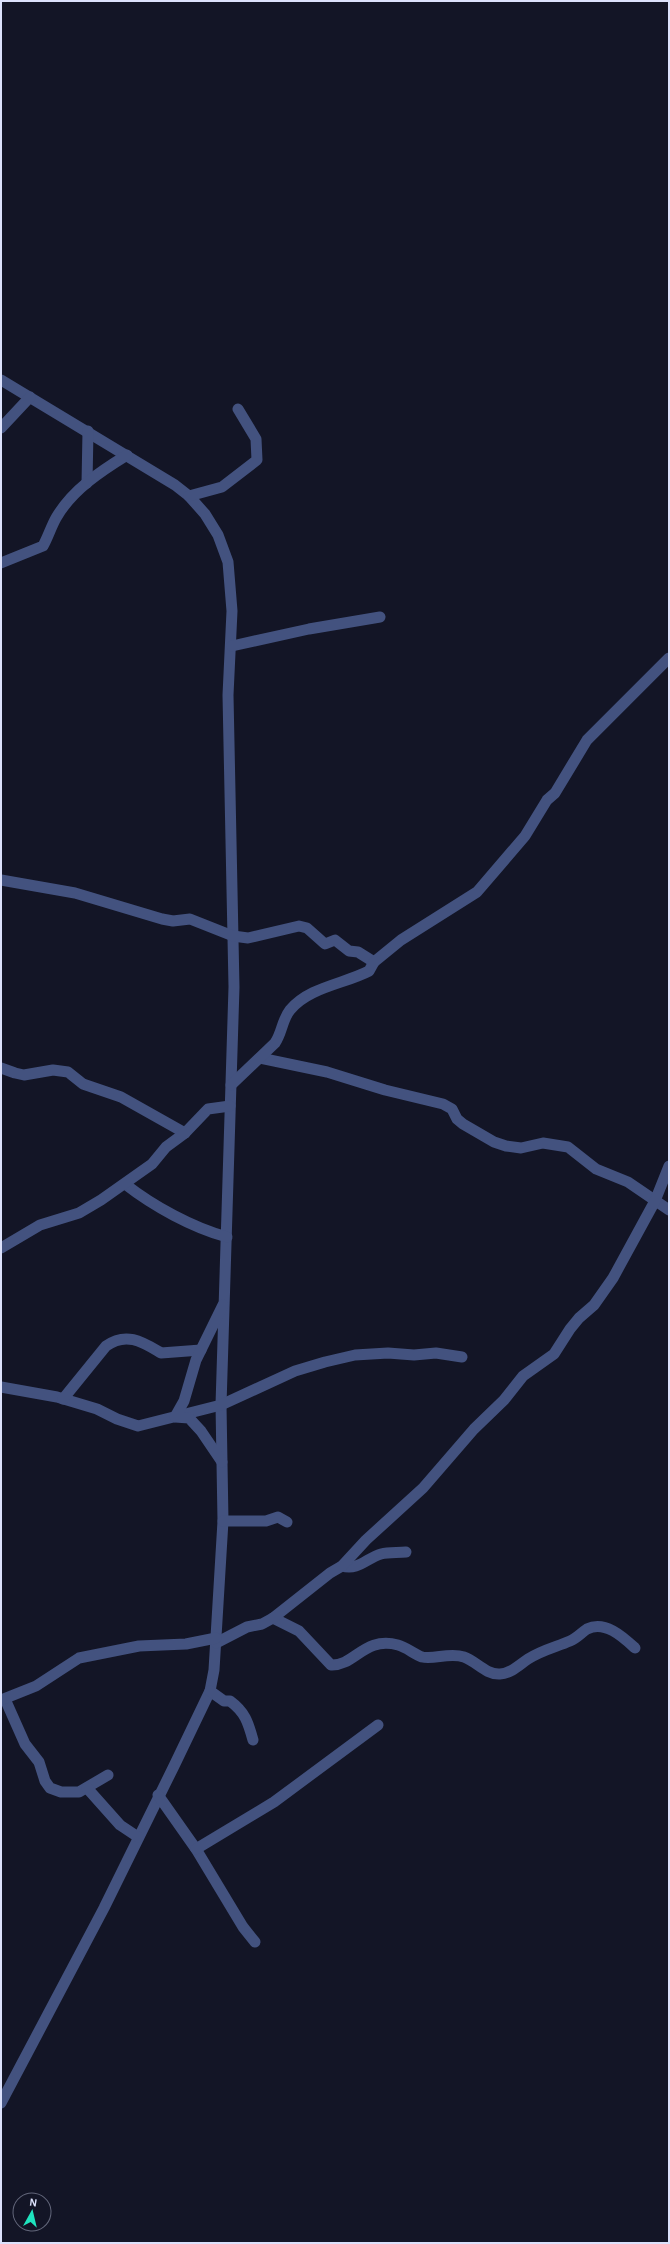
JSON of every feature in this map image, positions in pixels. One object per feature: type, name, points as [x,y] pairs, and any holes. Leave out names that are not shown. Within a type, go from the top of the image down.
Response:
[{"type":"street","points":[[1,380],[127,455],[189,496],[205,514],[218,535],[228,562],[232,611],[232,646],[228,695],[233,936],[231,1085],[221,1405],[223,1521],[214,1670],[210,1691],[102,1912],[1,2103]]},
{"type":"street","points":[[1,428],[30,397]]},
{"type":"street","points":[[189,496],[222,487],[256,460],[256,439],[238,409]]},
{"type":"street","points":[[87,483],[88,431]]},
{"type":"street","points":[[1,563],[43,546],[56,518],[70,500],[106,467],[127,455]]},
{"type":"street","points":[[232,646],[309,629],[380,617]]},
{"type":"street","points":[[231,1085],[260,1058],[279,1037],[290,1010],[304,997],[369,971],[374,962],[401,940],[477,892],[525,836],[547,800],[555,793],[587,740],[669,658]]},
{"type":"street","points":[[1,880],[76,893],[162,919],[173,921],[190,919],[233,936],[254,938],[299,926],[307,928],[325,944],[335,940],[347,950],[366,956],[374,962]]},
{"type":"street","points":[[260,1058],[327,1072],[385,1090],[424,1098],[443,1104],[452,1109],[457,1119],[463,1124],[494,1142],[506,1146],[521,1148],[543,1143],[568,1147],[596,1170],[628,1182],[669,1210]]},
{"type":"street","points":[[1,1068],[15,1074],[52,1070],[68,1072],[83,1084],[120,1097],[185,1133]]},
{"type":"street","points":[[1,1248],[40,1225],[79,1213],[126,1184],[152,1164],[166,1147],[185,1133],[208,1109],[230,1106]]},
{"type":"street","points":[[108,1775],[87,1788],[71,1793],[61,1792],[50,1788],[45,1781],[39,1762],[25,1744],[3,1700],[36,1686],[68,1664],[85,1656],[139,1646],[194,1643],[216,1640],[273,1618],[330,1573],[342,1566],[366,1540],[423,1488],[474,1429],[504,1400],[523,1376],[554,1354],[570,1329],[579,1318],[594,1305],[610,1283],[655,1201],[669,1166]]},
{"type":"street","points":[[126,1184],[152,1204],[206,1230],[227,1237]]},
{"type":"street","points":[[176,1417],[184,1401],[196,1360],[225,1301]]},
{"type":"street","points":[[63,1399],[70,1388],[88,1371],[106,1346],[114,1342],[137,1339],[150,1345],[161,1353],[201,1350]]},
{"type":"street","points":[[1,1388],[63,1399],[97,1409],[117,1419],[138,1426],[221,1405],[295,1371],[355,1355],[388,1353],[414,1355],[436,1353],[462,1357]]},
{"type":"street","points":[[176,1417],[189,1418],[201,1431],[222,1462]]},
{"type":"street","points":[[223,1521],[266,1521],[278,1517],[287,1522]]},
{"type":"street","points":[[342,1566],[360,1566],[382,1554],[406,1552]]},
{"type":"street","points":[[273,1618],[299,1631],[330,1666],[337,1666],[347,1661],[365,1648],[386,1644],[398,1645],[423,1657],[447,1654],[466,1657],[490,1672],[499,1674],[514,1670],[539,1652],[572,1641],[586,1630],[599,1626],[614,1631],[635,1648]]},
{"type":"street","points":[[210,1691],[224,1701],[230,1701],[241,1710],[248,1719],[253,1740]]},
{"type":"street","points":[[196,1849],[274,1802],[378,1725]]},
{"type":"street","points":[[87,1788],[120,1825],[138,1837]]},
{"type":"street","points":[[158,1795],[196,1849],[255,1942]]}]
